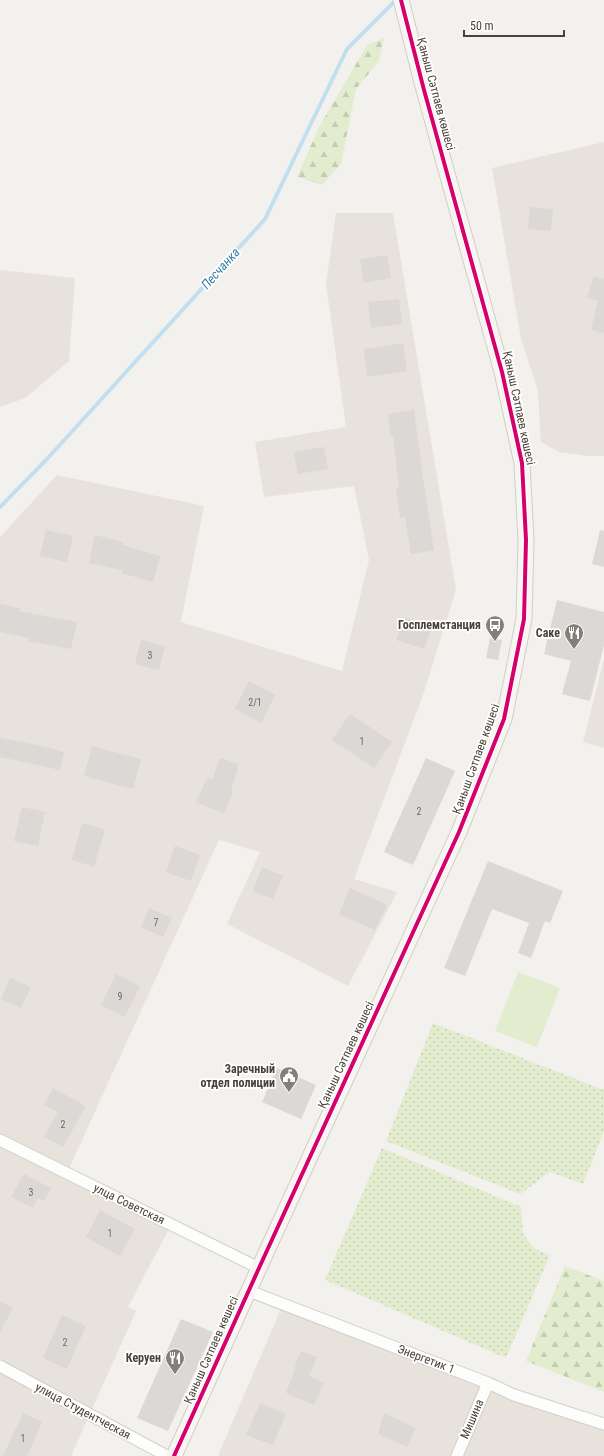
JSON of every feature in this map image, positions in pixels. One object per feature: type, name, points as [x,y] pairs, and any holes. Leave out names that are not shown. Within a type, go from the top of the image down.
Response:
[{"type":"street","name":"Қаныш Сәтпаев көшесі","points":[[174,1456],[459,832],[504,719],[524,619],[526,540],[522,463],[502,372],[424,90],[402,0]]},
{"type":"street","name":"улца Советская","points":[[0,1140],[259,1268]]},
{"type":"street","name":"Энергетик 1","points":[[248,1292],[488,1383],[514,1395],[604,1424]]},
{"type":"street","name":"улица Студентческая","points":[[0,1366],[167,1456]]},
{"type":"street","name":"Мишина","points":[[457,1456],[488,1383]]},
{"type":"shaded area","points":[[604,142],[604,456],[588,456],[559,452],[541,442],[538,391],[521,339],[492,168]]},
{"type":"shaded area","points":[[336,213],[393,213],[456,590],[423,695],[354,879],[397,892],[348,986],[227,924],[260,852],[219,840],[67,1173],[171,1225],[128,1307],[136,1311],[71,1456],[0,1456],[0,537],[57,475],[204,506],[181,622],[342,671],[369,560],[354,486],[264,497],[255,442],[346,427],[326,284]]},
{"type":"shaded area","points":[[0,270],[75,278],[69,361],[25,398],[0,407]]},
{"type":"shaded area","points":[[604,659],[604,748],[583,742]]},
{"type":"shaded area","points":[[283,1304],[604,1424],[604,1456],[218,1456]]},
{"type":"green space","points":[[384,38],[379,61],[356,89],[341,164],[322,185],[297,177],[319,127],[367,45]]},
{"type":"green space","points":[[518,972],[560,988],[537,1047],[495,1031]]},
{"type":"green space","points":[[433,1023],[604,1090],[604,1131],[583,1184],[550,1172],[520,1194],[386,1141]]},
{"type":"green space","points":[[382,1148],[521,1207],[523,1234],[535,1249],[550,1255],[506,1358],[325,1280]]},
{"type":"green space","points":[[565,1266],[604,1281],[604,1392],[526,1361]]},
{"type":"building","points":[[530,207],[553,209],[551,231],[528,229]]},
{"type":"building","points":[[387,255],[391,278],[364,283],[360,259]]},
{"type":"building","points":[[594,276],[604,279],[604,333],[591,330],[598,301],[587,298]]},
{"type":"building","points":[[399,299],[402,324],[371,328],[368,302]]},
{"type":"building","points":[[403,343],[407,371],[367,377],[364,349]]},
{"type":"building","points":[[414,410],[434,550],[411,554],[405,517],[400,518],[396,488],[399,487],[393,436],[391,436],[388,414]]},
{"type":"building","points":[[324,447],[328,469],[298,474],[294,452]]},
{"type":"building","points":[[46,530],[73,536],[67,562],[40,556]]},
{"type":"building","points":[[600,530],[604,531],[604,567],[592,564]]},
{"type":"building","points":[[95,535],[123,542],[123,545],[160,556],[153,582],[121,573],[122,570],[89,563]]},
{"type":"building","name":"Саке","points":[[557,600],[604,612],[604,645],[590,701],[562,694],[571,661],[544,654]]},
{"type":"building","points":[[0,604],[20,608],[19,611],[77,622],[71,649],[28,641],[29,638],[0,632]]},
{"type":"building","points":[[404,617],[432,626],[424,649],[396,640]]},
{"type":"building","points":[[490,638],[502,640],[498,660],[486,658]]},
{"type":"building","points":[[141,640],[165,646],[159,670],[135,664]]},
{"type":"building","points":[[249,681],[275,695],[261,723],[235,709]]},
{"type":"building","points":[[350,714],[392,742],[374,768],[332,740]]},
{"type":"building","points":[[0,738],[38,745],[64,752],[60,770],[0,757]]},
{"type":"building","points":[[92,746],[141,759],[133,789],[84,776]]},
{"type":"building","points":[[220,758],[239,764],[231,789],[233,793],[224,814],[196,802],[207,778],[212,780]]},
{"type":"building","points":[[426,758],[455,771],[413,865],[384,852]]},
{"type":"building","points":[[22,807],[45,812],[38,846],[14,841]]},
{"type":"building","points":[[82,823],[105,830],[94,867],[72,860]]},
{"type":"building","points":[[175,846],[200,855],[191,881],[166,872]]},
{"type":"building","points":[[488,861],[563,891],[550,923],[545,921],[531,958],[518,953],[529,923],[492,909],[465,976],[444,968]]},
{"type":"building","points":[[262,867],[283,876],[273,899],[253,891]]},
{"type":"building","points":[[350,888],[387,905],[375,930],[339,914]]},
{"type":"building","points":[[149,908],[172,918],[163,937],[141,927]]},
{"type":"building","points":[[116,974],[140,986],[125,1017],[101,1005]]},
{"type":"building","points":[[10,978],[31,987],[21,1008],[1,999]]},
{"type":"building","name":"Заречный отдел полиции","points":[[277,1068],[316,1085],[301,1119],[262,1102]]},
{"type":"building","points":[[53,1088],[86,1106],[63,1147],[44,1137],[58,1112],[44,1105]]},
{"type":"building","points":[[24,1174],[51,1188],[44,1201],[38,1198],[33,1208],[11,1197]]},
{"type":"building","points":[[100,1210],[135,1229],[120,1256],[86,1237]]},
{"type":"building","points":[[0,1301],[13,1308],[0,1332]]},
{"type":"building","points":[[62,1315],[86,1326],[67,1369],[43,1358]]},
{"type":"building","name":"Керуен","points":[[181,1319],[213,1332],[168,1431],[137,1418]]},
{"type":"building","points":[[301,1351],[317,1357],[309,1376],[324,1383],[314,1405],[286,1393],[296,1367],[294,1367]]},
{"type":"building","points":[[260,1403],[286,1414],[273,1445],[246,1435]]},
{"type":"building","points":[[23,1413],[42,1422],[27,1456],[3,1456]]},
{"type":"building","points":[[384,1413],[416,1428],[407,1447],[378,1434]]},
{"type":"waterway","name":"Песчанка","points":[[0,507],[47,459],[265,219],[347,49],[396,0]]},
{"type":"cycle path","points":[[174,1456],[459,832],[504,719],[524,619],[526,540],[522,463],[502,372],[424,90],[401,0]]},
{"type":"place","name":"Госплемстанция","points":[[495,642]]},
{"type":"place","name":"Саке","points":[[574,650]]},
{"type":"place","name":"Заречный отдел полиции","points":[[289,1093]]},
{"type":"place","name":"Керуен","points":[[175,1375]]}]
